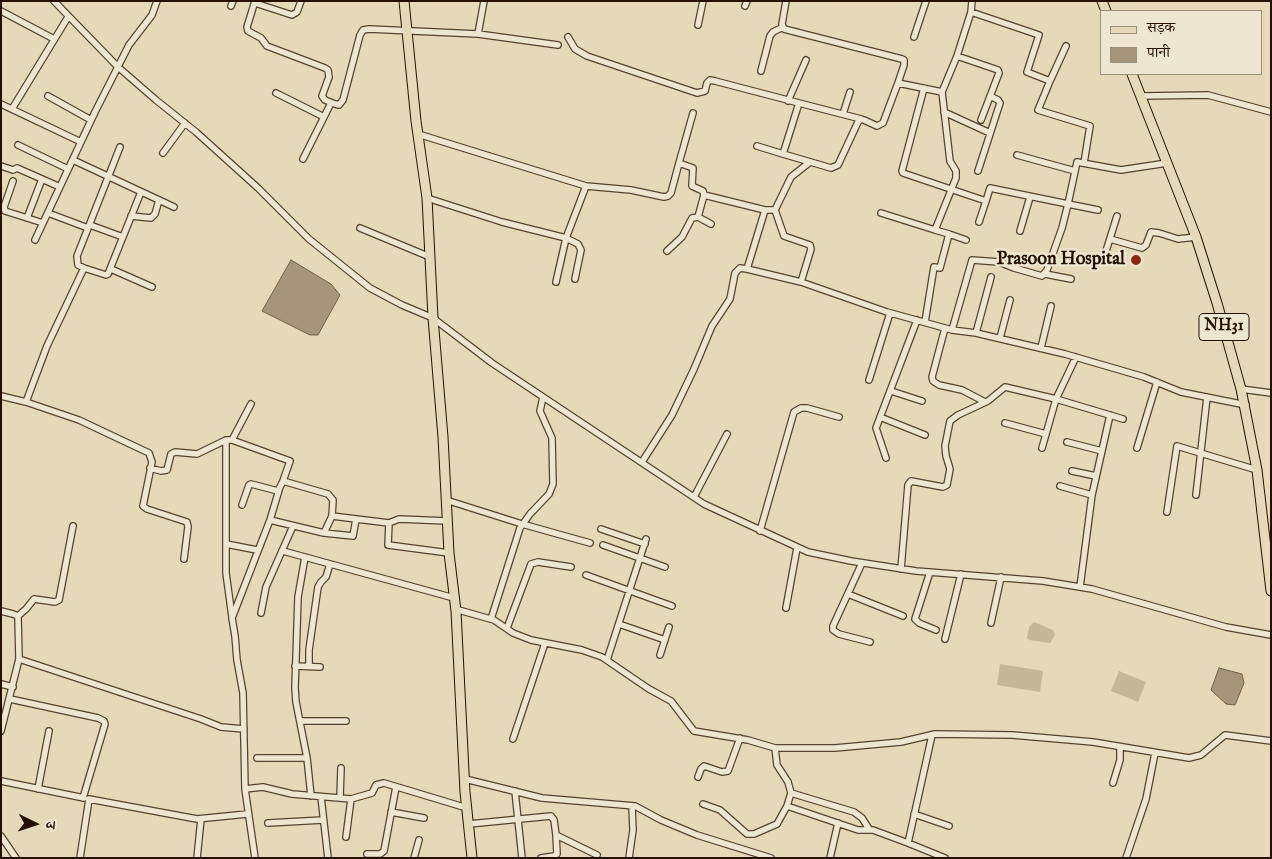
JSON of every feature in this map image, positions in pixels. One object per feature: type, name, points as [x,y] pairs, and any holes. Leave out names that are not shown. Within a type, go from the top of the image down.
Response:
[{"type":"main road","points":[[404,1],[418,134],[427,198],[449,553],[455,609],[465,779],[472,858]]},
{"type":"main road","name":"NH31","points":[[1132,75],[1196,237],[1246,405],[1268,545],[1271,591]]},
{"type":"street","points":[[36,240],[91,120],[129,45],[152,15],[157,1]]},
{"type":"street","points":[[301,1],[297,12],[292,15],[255,2],[247,27],[248,31],[261,38],[267,46],[328,70],[329,77],[322,96],[325,100],[339,105],[343,100],[360,35],[363,30],[478,34],[558,45]]},
{"type":"street","points":[[478,34],[484,1]]},
{"type":"street","points":[[698,25],[703,1]]},
{"type":"street","points":[[783,27],[786,1]]},
{"type":"street","points":[[914,37],[926,1]]},
{"type":"street","points":[[935,230],[956,178],[956,172],[950,161],[942,92],[957,56],[971,12],[972,1]]},
{"type":"street","points":[[58,3],[68,18],[118,67],[258,188],[309,239],[370,288],[402,305],[433,318],[492,363],[704,504],[808,552],[862,563],[930,572],[1043,581],[1080,587],[1160,607],[1226,627],[1271,635]]},
{"type":"street","points":[[1,11],[54,40]]},
{"type":"street","points":[[971,12],[1039,35],[1027,72],[1050,81]]},
{"type":"street","points":[[12,109],[68,18]]},
{"type":"street","points":[[761,71],[770,36],[773,32],[783,27]]},
{"type":"street","points":[[568,37],[575,49],[587,56],[697,93],[705,91],[710,80],[843,114],[877,126],[883,123],[898,83],[904,60],[787,31],[783,27]]},
{"type":"street","points":[[1066,46],[1038,110],[1090,126],[1084,163]]},
{"type":"street","points":[[957,56],[998,70],[999,73],[980,120]]},
{"type":"street","points":[[788,101],[806,60]]},
{"type":"street","points":[[898,83],[942,92]]},
{"type":"street","points":[[924,88],[903,173],[986,201]]},
{"type":"street","points":[[843,114],[850,92]]},
{"type":"street","points":[[276,93],[324,118]]},
{"type":"street","points":[[48,96],[91,120]]},
{"type":"street","points":[[978,172],[1000,103],[990,96]]},
{"type":"street","points":[[1141,96],[1208,96],[1271,112]]},
{"type":"street","points":[[303,159],[331,103]]},
{"type":"street","points":[[783,154],[799,103]]},
{"type":"street","points":[[1,104],[81,142]]},
{"type":"street","points":[[944,112],[990,133]]},
{"type":"street","points":[[418,134],[586,186],[631,190],[664,197],[671,193],[693,113]]},
{"type":"street","points":[[757,146],[831,168],[838,165],[861,119]]},
{"type":"street","points":[[163,153],[185,123]]},
{"type":"street","points":[[18,145],[68,169]]},
{"type":"street","points":[[120,147],[76,260],[78,265],[106,275],[108,274],[141,192]]},
{"type":"street","points":[[1016,156],[1075,171]]},
{"type":"street","points":[[73,160],[174,207]]},
{"type":"street","points":[[801,282],[811,250],[810,245],[784,236],[775,210],[791,177],[810,162]]},
{"type":"street","points":[[1045,274],[1065,218],[1077,162],[1121,170],[1167,163]]},
{"type":"street","points":[[679,163],[694,168],[692,186],[703,191],[704,195],[698,217]]},
{"type":"street","points":[[1,166],[13,170],[17,168],[60,187]]},
{"type":"street","points":[[27,218],[42,179]]},
{"type":"street","points":[[13,181],[4,211],[43,223]]},
{"type":"street","points":[[556,282],[566,238],[586,186]]},
{"type":"street","points":[[979,222],[990,188],[1030,198],[1098,210]]},
{"type":"street","points":[[704,195],[765,210],[775,210]]},
{"type":"street","points":[[427,198],[502,222],[566,238],[578,244],[582,250],[576,279]]},
{"type":"street","points":[[1020,231],[1030,198]]},
{"type":"street","points":[[131,216],[151,218],[155,214],[159,200]]},
{"type":"street","points":[[748,269],[765,210]]},
{"type":"street","points":[[48,213],[123,237]]},
{"type":"street","points":[[881,213],[966,240]]},
{"type":"street","points":[[1106,251],[1117,216]]},
{"type":"street","points":[[667,251],[682,237],[692,218],[698,217],[711,224]]},
{"type":"street","points":[[360,228],[430,257]]},
{"type":"street","points":[[1110,239],[1142,248],[1146,245],[1151,232],[1178,239],[1196,237]]},
{"type":"street","points":[[925,322],[934,267],[940,268],[949,234]]},
{"type":"street","points":[[952,330],[972,260],[999,262],[1039,275],[1045,274],[1071,279]]},
{"type":"street","points":[[26,402],[48,346],[84,268]]},
{"type":"street","points":[[642,462],[672,415],[712,326],[730,299],[735,273],[740,268],[801,282],[890,313],[952,330],[1000,338],[1076,356],[1182,392],[1246,405]]},
{"type":"street","points":[[111,270],[152,287]]},
{"type":"street","points":[[976,333],[991,277]]},
{"type":"street","points":[[1000,338],[1010,300]]},
{"type":"street","points":[[1041,348],[1051,306]]},
{"type":"street","points":[[869,380],[890,313]]},
{"type":"street","points":[[886,458],[876,428],[892,391],[917,320]]},
{"type":"street","points":[[945,328],[932,377],[933,381],[939,385],[962,390],[985,402]]},
{"type":"street","points":[[1042,448],[1056,399],[1076,356]]},
{"type":"street","points":[[1137,448],[1157,382]]},
{"type":"street","points":[[901,568],[908,485],[912,481],[943,487],[947,485],[950,469],[945,446],[950,422],[958,416],[985,402],[1005,387],[1056,399],[1123,419]]},
{"type":"street","points":[[1241,388],[1271,393]]},
{"type":"street","points":[[892,391],[922,402]]},
{"type":"street","points":[[1,396],[26,402],[79,420],[146,450],[151,457],[143,506],[186,522],[188,527],[184,559]]},
{"type":"street","points":[[1196,495],[1207,396]]},
{"type":"street","points":[[491,619],[522,524],[549,494],[553,484],[552,438],[540,411],[544,397]]},
{"type":"street","points":[[251,404],[229,440],[226,573],[235,636],[236,660],[242,687],[245,789],[247,814],[255,858]]},
{"type":"street","points":[[760,531],[794,412],[801,408],[806,408],[839,417]]},
{"type":"street","points":[[1080,587],[1092,495],[1110,415]]},
{"type":"street","points":[[880,417],[925,435]]},
{"type":"street","points":[[1005,423],[1046,434]]},
{"type":"street","points":[[694,497],[727,434]]},
{"type":"street","points":[[150,468],[165,471],[171,454],[175,452],[197,454],[229,440],[290,461],[270,520],[232,618]]},
{"type":"street","points":[[1067,442],[1102,451]]},
{"type":"street","points":[[1167,512],[1177,446],[1257,470]]},
{"type":"street","points":[[1072,471],[1096,476]]},
{"type":"street","points":[[283,481],[328,494],[334,500],[332,516],[324,533]]},
{"type":"street","points":[[242,505],[251,484],[275,491],[279,490]]},
{"type":"street","points":[[1060,486],[1092,495]]},
{"type":"street","points":[[446,500],[590,543]]},
{"type":"street","points":[[332,516],[389,523],[399,519],[447,521]]},
{"type":"street","points":[[270,520],[324,533],[353,536],[356,519]]},
{"type":"street","points":[[389,523],[388,545],[449,553]]},
{"type":"street","points":[[18,616],[34,599],[54,602],[59,600],[73,526]]},
{"type":"street","points":[[261,613],[266,588],[293,526]]},
{"type":"street","points":[[601,529],[646,542],[607,660]]},
{"type":"street","points":[[226,544],[258,550]]},
{"type":"street","points":[[603,545],[665,567]]},
{"type":"street","points":[[786,608],[797,548]]},
{"type":"street","points":[[283,551],[454,598]]},
{"type":"street","points":[[305,557],[298,597],[295,696],[307,758],[311,796]]},
{"type":"street","points":[[507,628],[530,564],[538,562],[571,567]]},
{"type":"street","points":[[862,563],[833,626],[833,630],[839,634],[870,642]]},
{"type":"street","points":[[310,666],[309,650],[318,587],[326,578],[330,564]]},
{"type":"street","points":[[930,572],[915,619],[919,623],[936,630]]},
{"type":"street","points":[[945,639],[961,574]]},
{"type":"street","points":[[586,575],[672,606]]},
{"type":"street","points":[[991,623],[1001,577]]},
{"type":"street","points":[[848,594],[904,616]]},
{"type":"street","points":[[455,609],[491,619],[522,637],[582,650],[607,660],[670,701],[694,731],[740,738],[775,748],[835,748],[901,742],[932,735],[1012,735],[1093,742],[1182,758],[1195,758],[1225,735],[1271,741]]},
{"type":"street","points":[[1,612],[18,616]]},
{"type":"street","points":[[1,731],[19,659],[18,616]]},
{"type":"street","points":[[619,624],[665,640]]},
{"type":"street","points":[[660,656],[669,627]]},
{"type":"street","points":[[513,739],[545,643]]},
{"type":"street","points":[[19,659],[221,727],[244,728]]},
{"type":"street","points":[[295,666],[320,666]]},
{"type":"street","points":[[1,684],[13,687]]},
{"type":"street","points":[[10,699],[98,718],[104,721],[86,798],[80,858]]},
{"type":"street","points":[[300,721],[346,721]]},
{"type":"street","points":[[38,788],[49,731]]},
{"type":"street","points":[[908,843],[932,735]]},
{"type":"street","points":[[698,777],[704,766],[722,772],[728,771],[740,738]]},
{"type":"street","points":[[1113,782],[1120,760],[1120,747]]},
{"type":"street","points":[[703,804],[720,810],[743,832],[751,835],[777,824],[787,806],[790,793],[788,782],[777,765],[775,748]]},
{"type":"street","points":[[1126,858],[1148,790],[1155,753]]},
{"type":"street","points":[[257,758],[307,758]]},
{"type":"street","points":[[340,798],[341,768]]},
{"type":"street","points":[[465,779],[542,798],[632,806],[697,834],[771,858]]},
{"type":"street","points":[[1,781],[181,817],[201,818],[247,814]]},
{"type":"street","points":[[245,789],[263,788],[292,794],[351,799],[372,793],[379,783],[396,786],[468,808]]},
{"type":"street","points":[[367,854],[378,855],[382,853],[396,786]]},
{"type":"street","points":[[515,792],[522,858]]},
{"type":"street","points":[[790,793],[854,812],[862,818],[869,829]]},
{"type":"street","points":[[321,797],[328,858]]},
{"type":"street","points":[[346,837],[351,799]]},
{"type":"street","points":[[629,858],[633,830],[632,806]]},
{"type":"street","points":[[787,806],[861,831],[869,829],[945,858]]},
{"type":"street","points":[[391,812],[424,818]]},
{"type":"street","points":[[914,814],[949,826]]},
{"type":"street","points":[[469,824],[551,816],[554,820],[557,854],[541,858]]},
{"type":"street","points":[[197,858],[201,818]]},
{"type":"street","points":[[268,823],[323,820]]},
{"type":"street","points":[[830,858],[838,823]]},
{"type":"street","points":[[556,835],[597,854]]},
{"type":"street","points":[[1,836],[16,858]]},
{"type":"street","points":[[414,858],[419,840]]},
{"type":"shaded area","points":[[1034,622],[1053,630],[1055,635],[1050,643],[1029,640],[1027,638],[1029,627]]},
{"type":"shaded area","points":[[1000,664],[1043,671],[1040,692],[997,685]]},
{"type":"shaded area","points":[[1119,671],[1146,682],[1138,702],[1111,691]]},
{"type":"water","points":[[291,260],[331,284],[340,295],[318,335],[310,335],[262,311]]},
{"type":"water","points":[[1219,668],[1242,674],[1244,683],[1235,705],[1226,704],[1211,690]]},
{"type":"place","name":"Prasoon Hospital","points":[[1136,260]]}]
